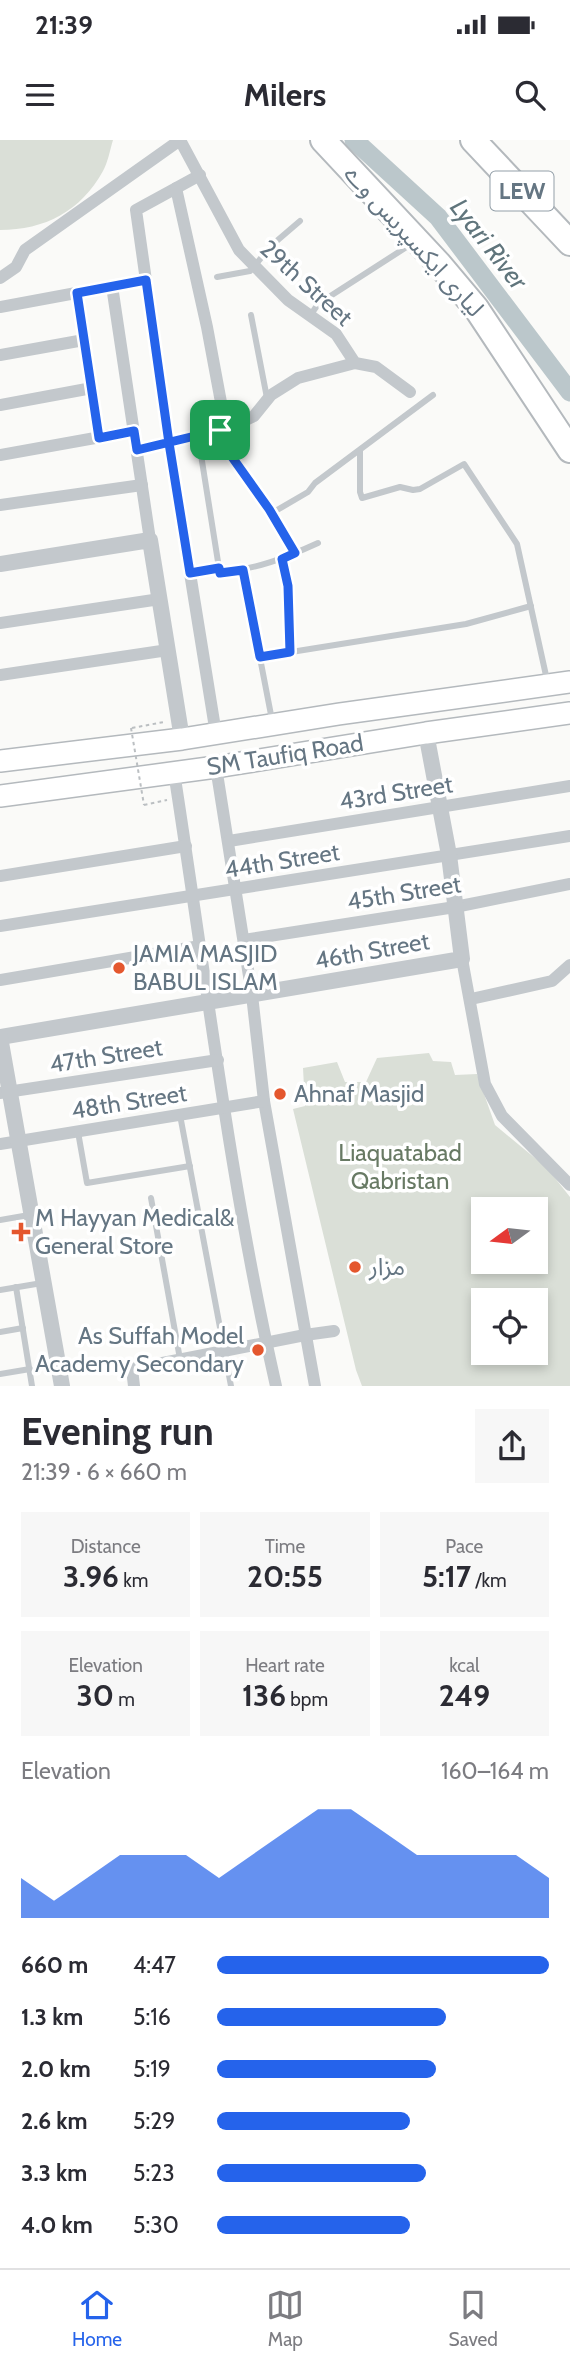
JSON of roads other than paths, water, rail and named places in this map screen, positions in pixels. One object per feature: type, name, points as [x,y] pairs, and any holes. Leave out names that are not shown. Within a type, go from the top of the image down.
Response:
[{"type":"highway","name":"لیاری ایکسپریس وے","points":[[323,140],[477,308],[570,450]]},
{"type":"highway","name":"LEW","points":[[473,140],[570,243]]},
{"type":"highway","points":[[0,761],[182,739],[570,682]]},
{"type":"highway","name":"SM Taufiq Road","points":[[0,796],[216,767],[570,713]]},
{"type":"street","name":"29th Street","points":[[180,140],[239,250],[288,300],[336,334],[355,363],[376,368],[410,392]]},
{"type":"street","points":[[0,278],[16,267],[24,250],[180,140]]},
{"type":"street","points":[[201,175],[136,210],[169,443],[216,734]]},
{"type":"street","points":[[176,188],[207,327],[223,429]]},
{"type":"street","points":[[0,306],[146,280]]},
{"type":"street","points":[[113,286],[182,739]]},
{"type":"street","points":[[77,293],[99,438]]},
{"type":"street","points":[[0,355],[84,340]]},
{"type":"street","points":[[137,450],[223,429],[254,416],[268,400],[299,378],[355,363]]},
{"type":"street","points":[[0,405],[92,388]]},
{"type":"street","points":[[0,456],[134,431]]},
{"type":"street","points":[[0,505],[142,485]]},
{"type":"street","points":[[0,564],[150,540]]},
{"type":"street","points":[[0,623],[160,599]]},
{"type":"street","points":[[0,675],[168,650]]},
{"type":"street","points":[[426,733],[449,855],[462,959],[485,1084],[502,1116],[570,1185]]},
{"type":"street","points":[[216,767],[252,995],[264,1101],[315,1386]]},
{"type":"street","points":[[174,772],[225,1108],[276,1386]]},
{"type":"street","name":"43rd Street","points":[[229,841],[570,786]]},
{"type":"street","name":"44th Street","points":[[0,926],[236,891],[570,836]]},
{"type":"street","points":[[0,876],[186,846]]},
{"type":"street","name":"45th Street","points":[[244,940],[455,907],[570,884]]},
{"type":"street","points":[[0,980],[200,946]]},
{"type":"street","name":"46th Street","points":[[0,1037],[462,959]]},
{"type":"street","points":[[471,999],[552,981],[570,965]]},
{"type":"street","points":[[0,1037],[5,1092],[19,1142],[62,1386]]},
{"type":"street","name":"47th Street","points":[[5,1092],[218,1060]]},
{"type":"street","name":"48th Street","points":[[0,1144],[264,1101]]},
{"type":"street","points":[[134,1386],[132,1369],[334,1331]]},
{"type":"lane","points":[[217,277],[250,271],[272,245],[300,221]]},
{"type":"lane","points":[[310,316],[318,304],[405,248]]},
{"type":"lane","points":[[251,314],[268,400]]},
{"type":"lane","points":[[433,395],[363,446],[360,452],[362,498],[400,487],[420,489],[464,464],[517,544],[548,685]]},
{"type":"lane","points":[[223,429],[232,457],[272,513],[295,553]]},
{"type":"lane","points":[[198,436],[220,573],[243,570],[282,559],[318,543]]},
{"type":"lane","points":[[272,513],[308,492],[315,482],[360,452]]},
{"type":"lane","points":[[282,559],[288,586],[290,652]]},
{"type":"lane","points":[[190,573],[219,568]]},
{"type":"lane","points":[[243,570],[273,724]]},
{"type":"lane","points":[[260,657],[466,624],[531,606]]},
{"type":"lane","points":[[180,1115],[231,1386]]},
{"type":"lane","points":[[78,1132],[87,1183],[190,1166]]},
{"type":"lane","points":[[151,1198],[180,1359]]},
{"type":"lane","points":[[0,1220],[32,1215]]},
{"type":"lane","points":[[0,1290],[44,1282]]},
{"type":"lane","points":[[16,1287],[33,1386]]},
{"type":"lane","points":[[0,1332],[23,1328]]},
{"type":"lane","points":[[0,1374],[30,1369]]},
{"type":"waterway","name":"Lyari River","points":[[354,140],[438,217],[570,392]]},
{"type":"place","name":"JAMIA MASJID BABUL ISLAM","points":[[119,968]]},
{"type":"place","name":"Ahnaf Masjid","points":[[280,1094]]},
{"type":"place","name":"M Hayyan Medical& General Store","points":[[21,1232]]},
{"type":"place","name":"مزار","points":[[355,1267]]},
{"type":"place","name":"As Suffah Model Academy Secondary","points":[[258,1350]]},
{"type":"park label","name":"Liaquatabad Qabristan","points":[[400,1167]]}]
